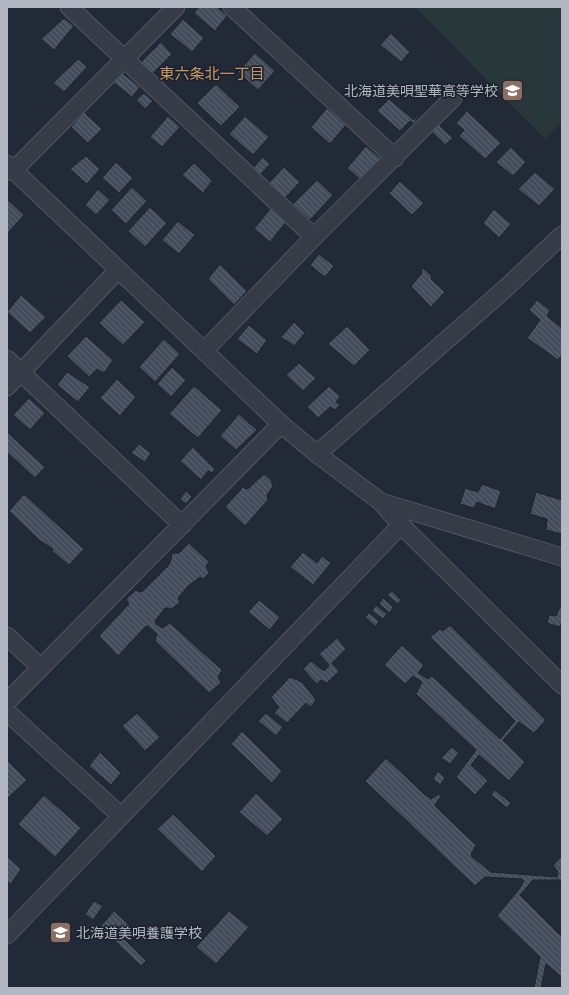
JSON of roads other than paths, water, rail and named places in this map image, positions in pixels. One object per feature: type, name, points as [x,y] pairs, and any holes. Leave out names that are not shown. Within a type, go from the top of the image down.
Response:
[{"type":"street","points":[[69,7],[314,237]]},
{"type":"street","points":[[176,7],[9,169],[281,424],[317,454],[381,502],[401,525],[562,685]]},
{"type":"street","points":[[232,7],[395,158]]},
{"type":"street","points":[[204,351],[314,237],[395,158],[453,98]]},
{"type":"street","points":[[317,454],[507,286],[562,235]]},
{"type":"street","points":[[7,387],[118,270]]},
{"type":"street","points":[[7,359],[182,525]]},
{"type":"street","points":[[7,702],[281,424]]},
{"type":"street","points":[[381,502],[562,557]]},
{"type":"street","points":[[10,926],[122,816],[401,525]]},
{"type":"street","points":[[7,636],[41,668]]},
{"type":"street","points":[[7,712],[122,816]]},
{"type":"place","name":"北海道美唄聖華高等学校","points":[[513,91]]},
{"type":"place","name":"北海道美唄養護学校","points":[[61,933]]},
{"type":"district","name":"東六条北一丁目","points":[[212,73]]}]
